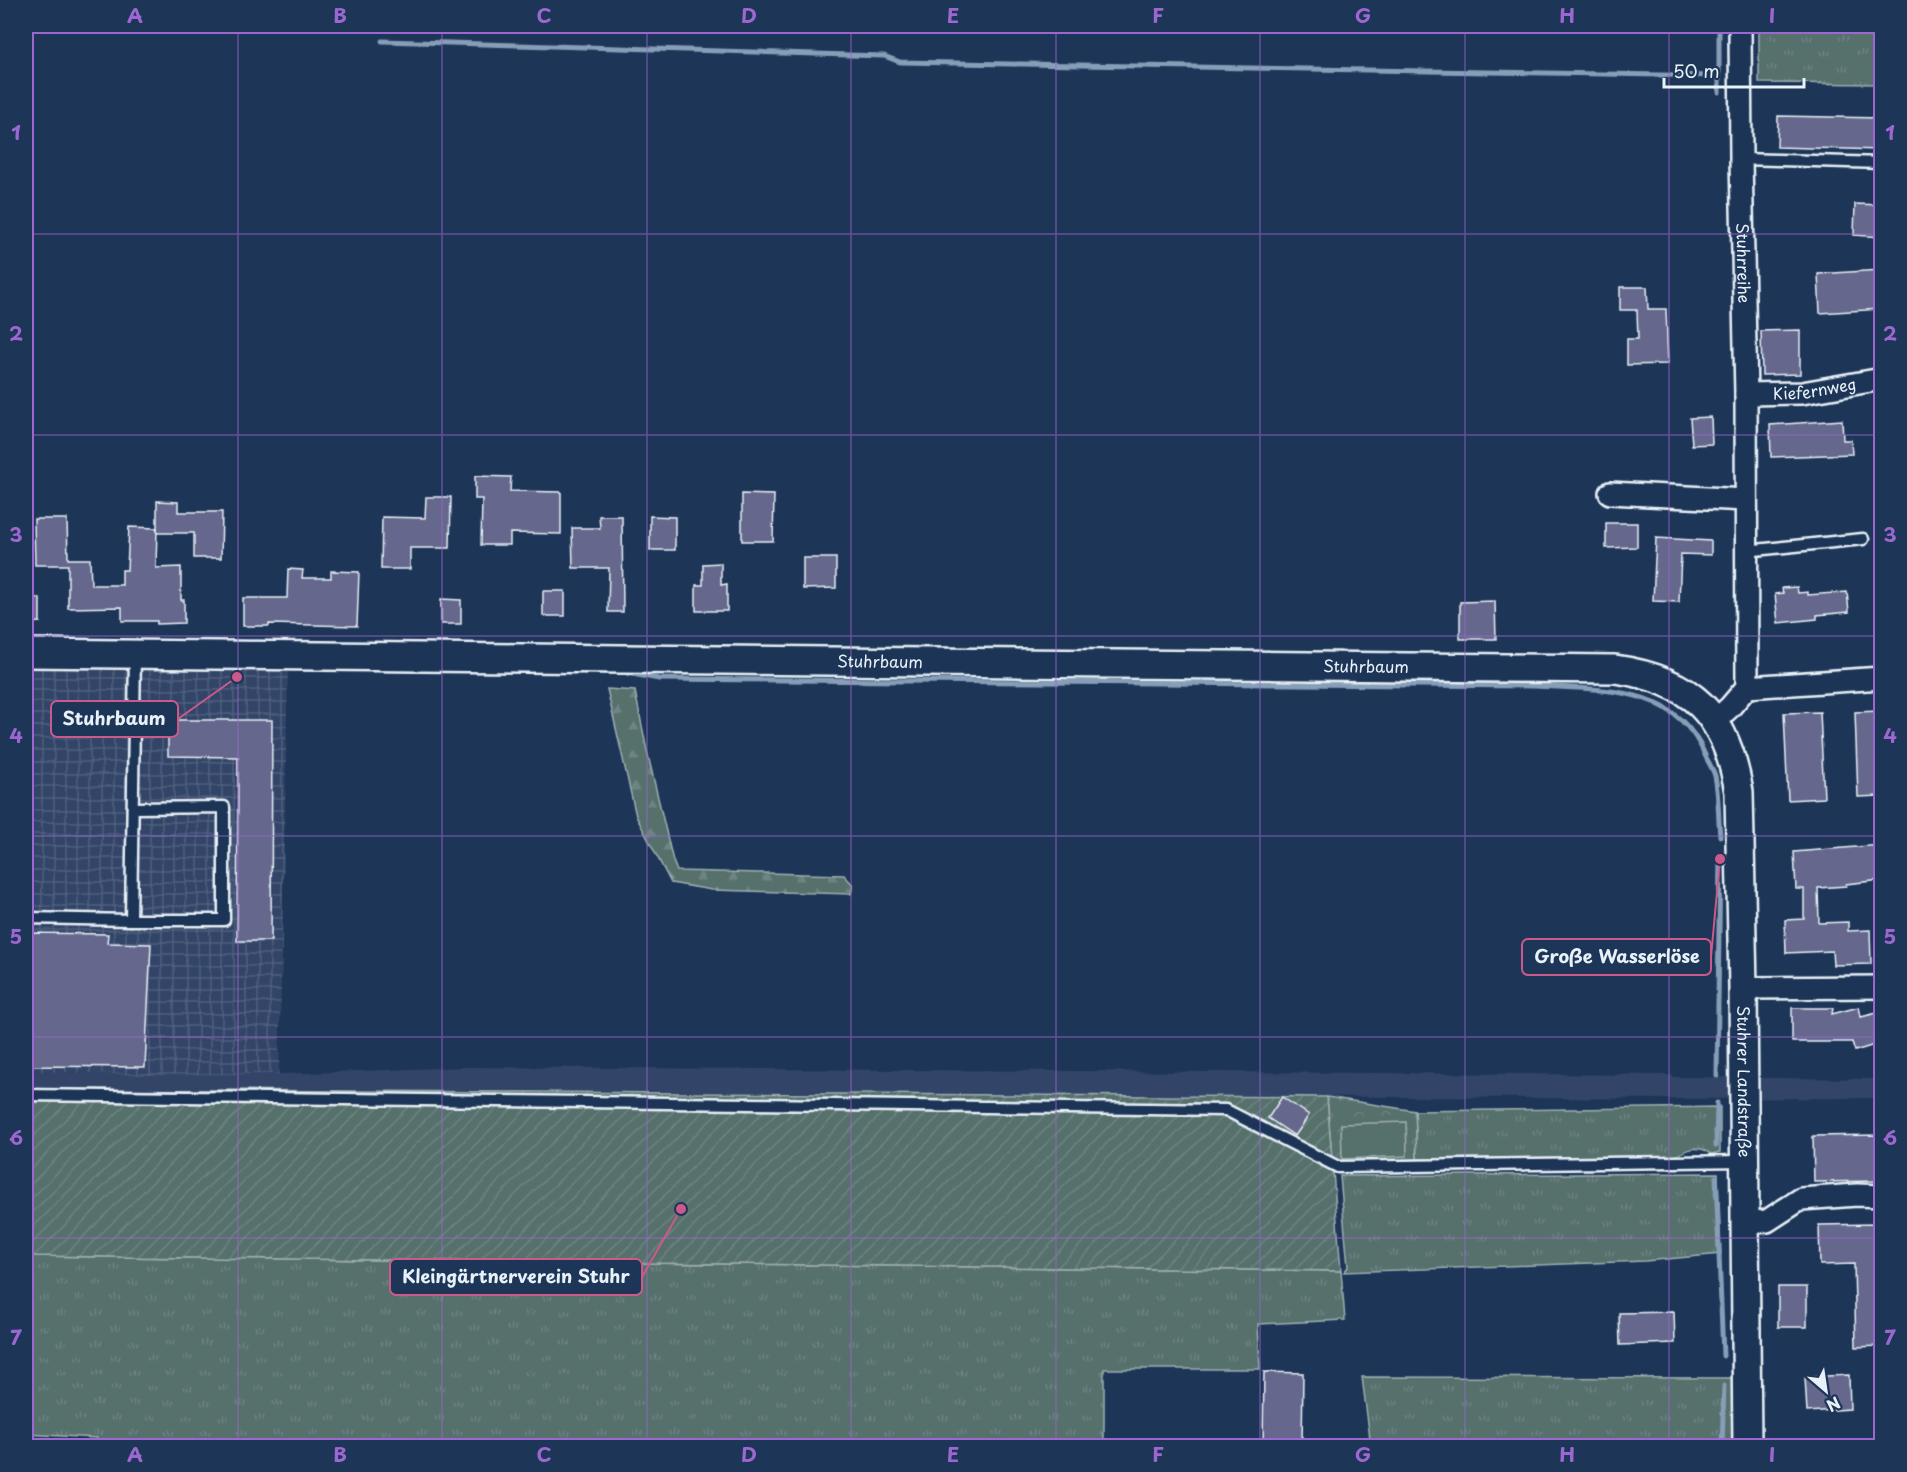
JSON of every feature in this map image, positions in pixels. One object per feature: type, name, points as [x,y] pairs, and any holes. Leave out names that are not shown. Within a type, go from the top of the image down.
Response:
[{"type":"street","name":"Stuhrreihe","points":[[1740,26],[1746,394],[1747,687]]},
{"type":"street","name":"Kiefernweg","points":[[1746,394],[1802,393],[1881,379]]},
{"type":"street","points":[[1610,493],[1746,500]]},
{"type":"street","name":"Stuhrbaum","points":[[26,653],[1615,669],[1640,672],[1663,680],[1692,695],[1715,722]]},
{"type":"street","points":[[1715,722],[1747,687],[1881,678]]},
{"type":"street","name":"Stuhrer Landstraße","points":[[1715,722],[1734,762],[1739,792],[1747,1446]]},
{"type":"street","points":[[1743,988],[1881,987]]},
{"type":"street","points":[[1744,1223],[1767,1221],[1801,1200],[1857,1195],[1881,1196]]},
{"type":"lane","points":[[1741,159],[1881,164]]},
{"type":"lane","points":[[1745,551],[1863,539]]},
{"type":"lane","points":[[131,920],[135,654]]},
{"type":"lane","points":[[26,918],[224,920],[224,807],[133,808]]},
{"type":"lane","points":[[26,1095],[1226,1110],[1338,1167],[1745,1161]]},
{"type":"shaded area","points":[[26,665],[288,668],[279,1074],[147,1075],[26,1071]]},
{"type":"shaded area","points":[[465,1067],[1672,1075],[1673,1077],[1882,1079],[1881,1098],[1671,1099],[277,1089],[26,1091],[26,1071],[147,1075],[279,1074]]},
{"type":"green space","points":[[1759,26],[1881,26],[1881,84],[1759,83]]},
{"type":"green space","points":[[607,689],[635,691],[647,751],[677,871],[844,875],[853,885],[851,894],[712,890],[671,883],[636,816]]},
{"type":"green space","points":[[55,1089],[1327,1097],[1341,1271],[26,1256],[26,1091]]},
{"type":"green space","points":[[1327,1097],[1415,1111],[1417,1159],[1332,1162]]},
{"type":"green space","points":[[1720,1107],[1720,1152],[1712,1154],[1702,1149],[1694,1149],[1676,1156],[1417,1159],[1415,1111]]},
{"type":"green space","points":[[1406,1122],[1407,1156],[1342,1159],[1341,1124]]},
{"type":"green space","points":[[1718,1173],[1721,1254],[1645,1261],[1344,1272],[1348,1267],[1340,1176]]},
{"type":"green space","points":[[26,1256],[1341,1271],[1345,1320],[1258,1324],[1260,1369],[1104,1369],[1104,1446],[98,1446],[97,1438],[26,1434]]},
{"type":"green space","points":[[1362,1377],[1740,1378],[1738,1446],[1371,1446]]},
{"type":"building","points":[[1778,116],[1881,118],[1881,150],[1777,147]]},
{"type":"building","points":[[1855,204],[1881,205],[1881,237],[1854,235]]},
{"type":"building","points":[[1881,270],[1881,309],[1820,313],[1818,274]]},
{"type":"building","points":[[1620,287],[1647,287],[1648,309],[1666,309],[1668,364],[1627,365],[1627,339],[1638,339],[1637,310],[1620,310]]},
{"type":"building","points":[[1800,330],[1800,374],[1762,375],[1761,331]]},
{"type":"building","points":[[1711,417],[1712,444],[1692,445],[1690,418]]},
{"type":"building","points":[[1842,420],[1843,440],[1851,440],[1852,454],[1771,457],[1770,425]]},
{"type":"building","points":[[475,476],[511,477],[510,491],[561,492],[561,534],[510,533],[510,545],[481,545],[482,499],[475,499]]},
{"type":"building","points":[[742,494],[774,495],[773,541],[742,541]]},
{"type":"building","points":[[426,497],[451,497],[450,548],[410,548],[410,569],[381,569],[382,517],[425,518]]},
{"type":"building","points":[[157,501],[178,502],[178,512],[222,512],[221,558],[194,558],[194,533],[157,533]]},
{"type":"building","points":[[599,516],[622,516],[623,612],[608,612],[609,568],[573,568],[572,528],[600,528]]},
{"type":"building","points":[[650,516],[675,517],[675,550],[650,550]]},
{"type":"building","points":[[34,519],[67,519],[68,559],[90,559],[91,585],[122,585],[122,570],[127,570],[129,527],[157,528],[156,568],[181,567],[184,623],[157,624],[157,621],[122,621],[122,607],[68,608],[68,565],[35,565]]},
{"type":"building","points":[[1606,523],[1637,523],[1637,547],[1606,548]]},
{"type":"building","points":[[1656,538],[1711,541],[1711,555],[1681,554],[1679,602],[1653,601]]},
{"type":"building","points":[[803,558],[836,558],[836,588],[803,589]]},
{"type":"building","points":[[721,563],[721,585],[727,584],[727,611],[696,611],[696,585],[703,585],[703,564]]},
{"type":"building","points":[[288,569],[303,570],[302,578],[331,578],[331,571],[359,572],[357,626],[269,624],[269,626],[243,626],[243,598],[287,598]]},
{"type":"building","points":[[1797,587],[1798,593],[1808,592],[1808,595],[1847,592],[1849,612],[1817,615],[1817,619],[1778,623],[1775,594],[1783,593],[1782,588]]},
{"type":"building","points":[[543,591],[565,591],[565,616],[543,616]]},
{"type":"building","points":[[26,598],[40,598],[40,622],[26,623]]},
{"type":"building","points":[[441,599],[461,600],[461,624],[441,624]]},
{"type":"building","points":[[1495,601],[1496,639],[1460,639],[1460,602]]},
{"type":"building","points":[[1881,711],[1881,796],[1858,797],[1855,712]]},
{"type":"building","points":[[1820,712],[1824,798],[1788,800],[1784,713]]},
{"type":"building","points":[[168,720],[272,720],[271,941],[237,941],[238,757],[168,756]]},
{"type":"building","points":[[1881,845],[1881,880],[1818,888],[1819,923],[1848,922],[1848,931],[1870,930],[1871,964],[1833,965],[1832,951],[1786,953],[1785,920],[1804,919],[1804,889],[1796,889],[1794,852]]},
{"type":"building","points":[[26,933],[108,934],[107,943],[151,944],[145,1067],[26,1066]]},
{"type":"building","points":[[1859,1007],[1861,1017],[1877,1013],[1881,1043],[1855,1051],[1852,1042],[1792,1042],[1792,1008],[1833,1008],[1832,1014]]},
{"type":"building","points":[[1282,1097],[1309,1115],[1295,1136],[1268,1118]]},
{"type":"building","points":[[1881,1135],[1881,1181],[1814,1182],[1813,1136]]},
{"type":"building","points":[[1877,1224],[1878,1277],[1881,1277],[1881,1346],[1856,1347],[1854,1264],[1820,1265],[1819,1225]]},
{"type":"building","points":[[1778,1287],[1807,1287],[1807,1327],[1778,1327]]},
{"type":"building","points":[[1674,1312],[1675,1343],[1620,1345],[1619,1313]]},
{"type":"building","points":[[1264,1372],[1303,1373],[1302,1446],[1263,1446]]},
{"type":"building","points":[[1849,1375],[1850,1409],[1807,1412],[1805,1377]]},
{"type":"waterway","points":[[1719,26],[1719,92]]},
{"type":"waterway","points":[[382,41],[884,56],[900,62],[1719,76]]},
{"type":"waterway","points":[[627,673],[659,679],[1535,686],[1610,691],[1634,695],[1655,703],[1675,715],[1692,732],[1715,776],[1720,836]]},
{"type":"waterway","points":[[1717,1076],[1720,859]]},
{"type":"waterway","points":[[1716,1146],[1717,1103]]},
{"type":"waterway","points":[[1716,1177],[1723,1356]]},
{"type":"waterway","points":[[1722,1446],[1724,1386]]},
{"type":"place","name":"Stuhrbaum","points":[[237,677]]},
{"type":"place","name":"Große Wasserlöse","points":[[1720,859]]},
{"type":"place","name":"Kleingärtnerverein Stuhr","points":[[681,1209]]}]
